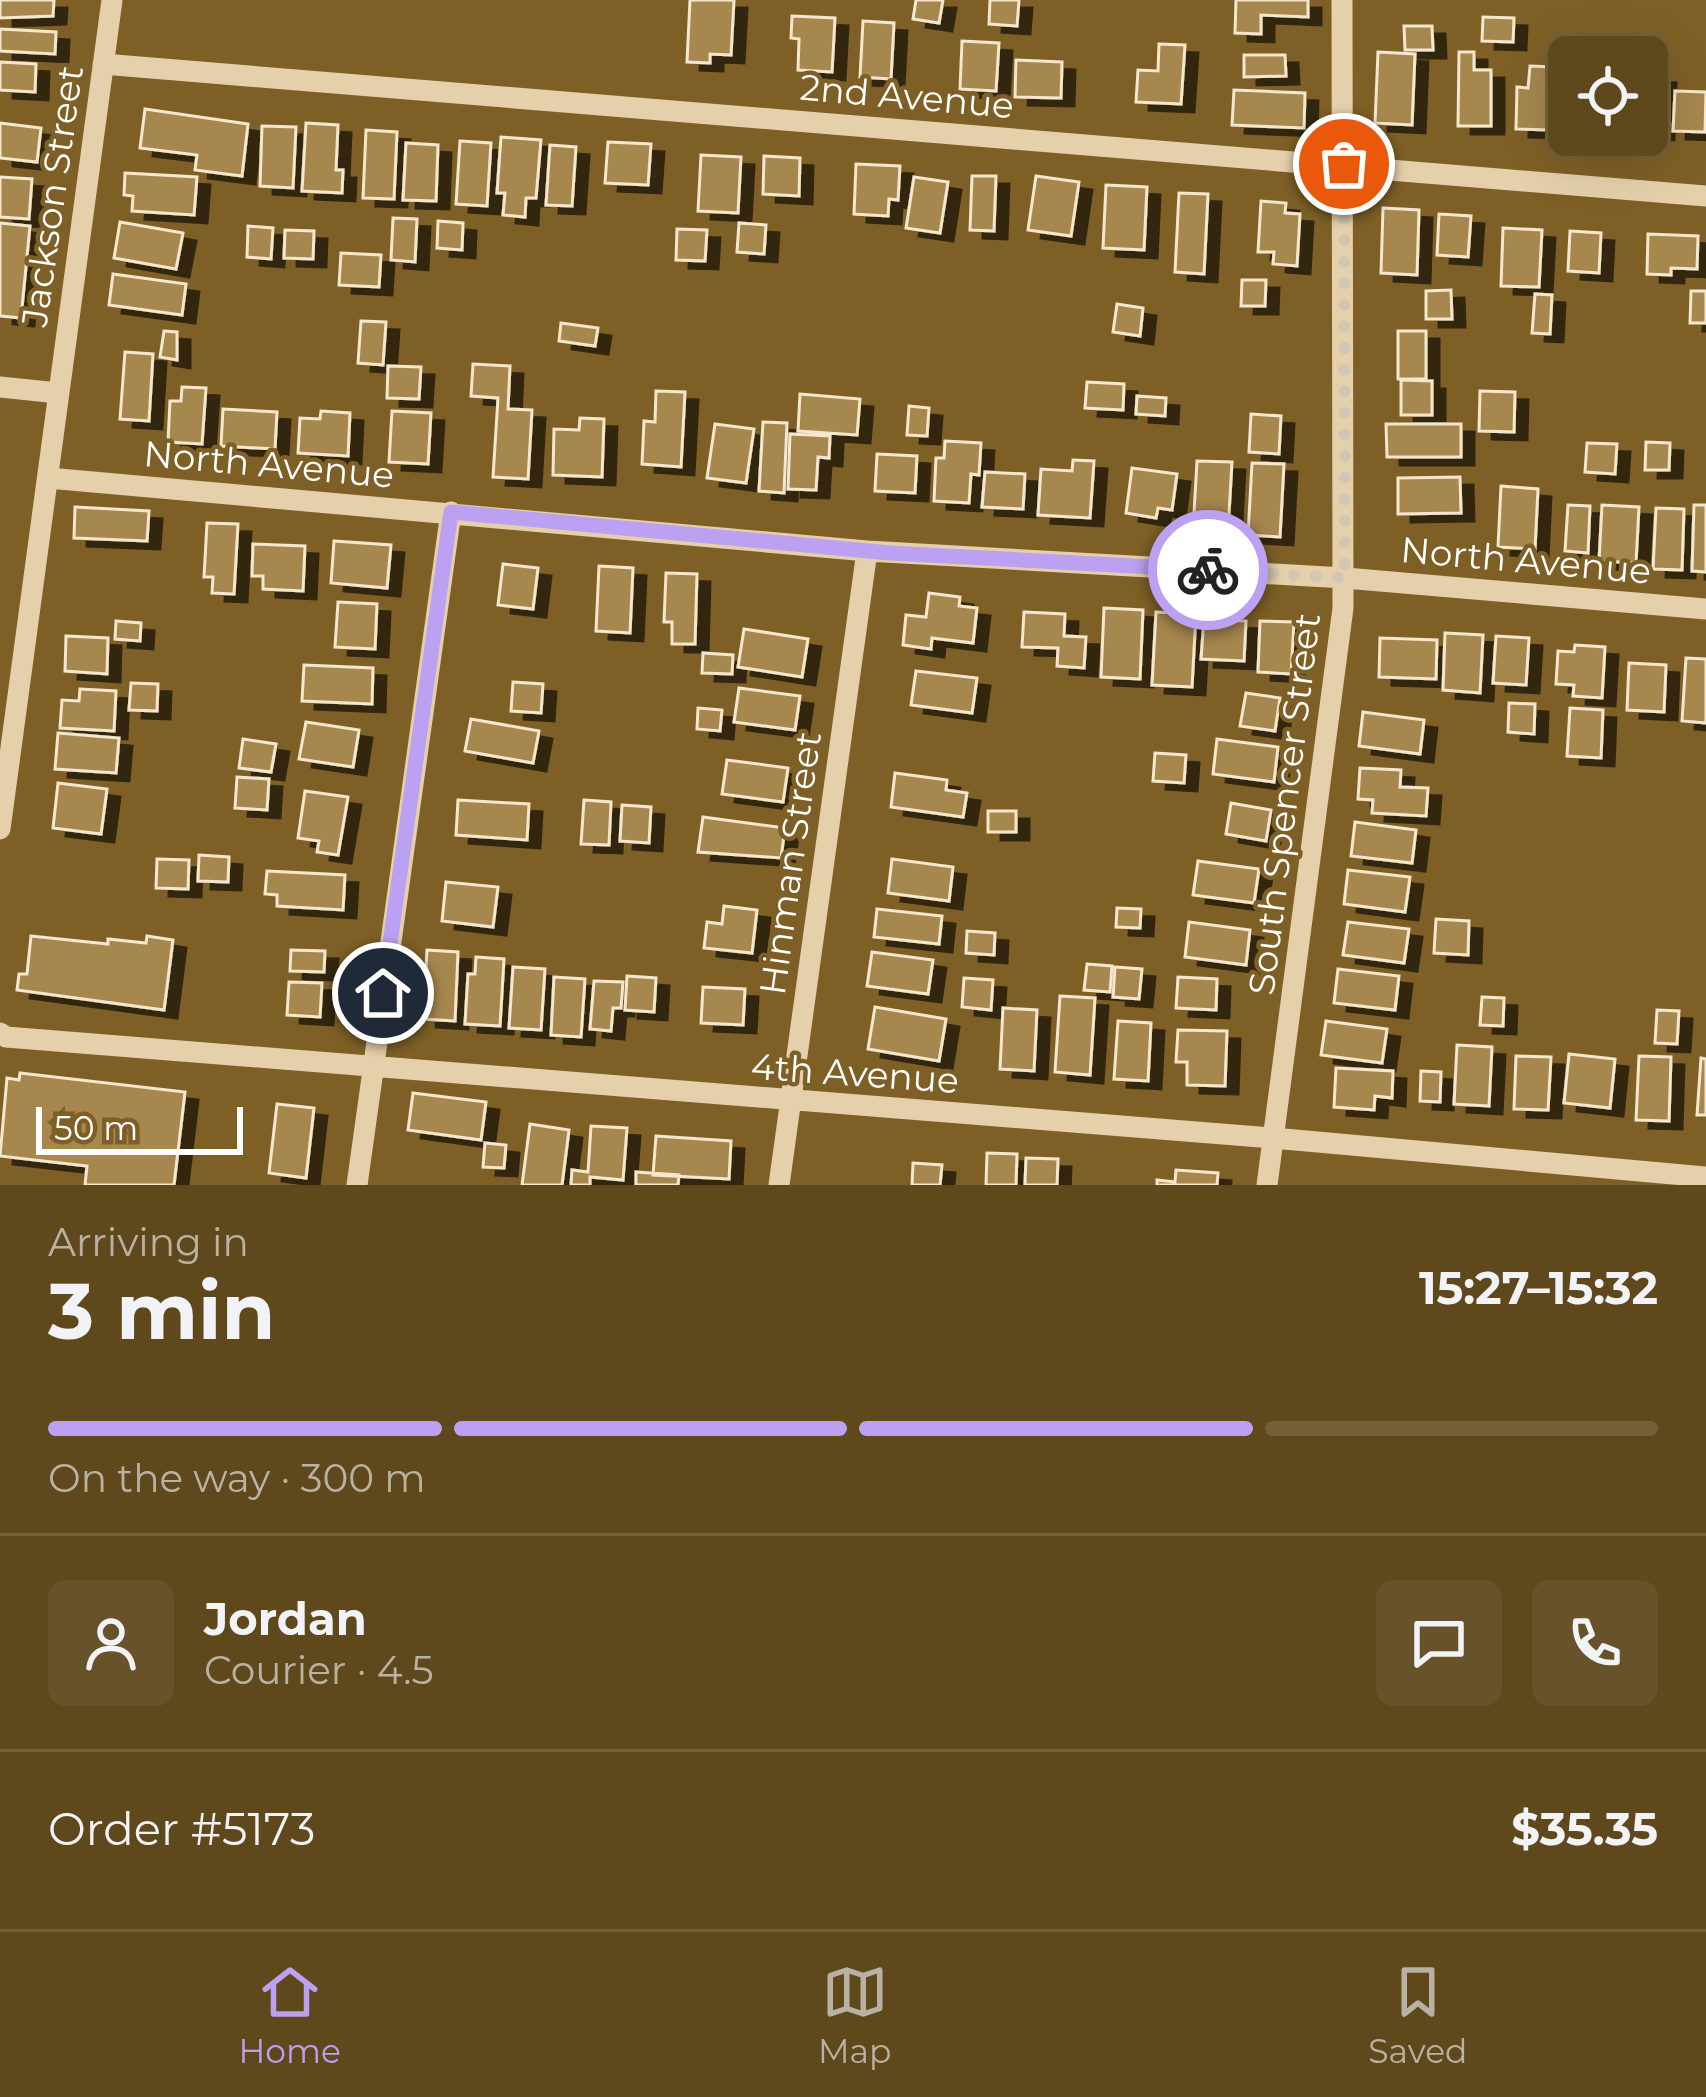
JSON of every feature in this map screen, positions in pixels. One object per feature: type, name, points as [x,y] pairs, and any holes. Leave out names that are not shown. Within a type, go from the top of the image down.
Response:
[{"type":"street","name":"Jackson Street","points":[[0,829],[112,0]]},
{"type":"street","name":"South Spencer Street","points":[[1267,1185],[1345,578],[1342,0]]},
{"type":"street","name":"2nd Avenue","points":[[103,64],[1706,196]]},
{"type":"street","points":[[0,387],[58,393]]},
{"type":"street","name":"North Avenue","points":[[48,478],[867,551],[1345,578],[1706,609]]},
{"type":"street","points":[[357,1185],[451,512]]},
{"type":"street","name":"Hinman Street","points":[[779,1185],[867,551]]},
{"type":"street","name":"4th Avenue","points":[[0,1033],[1273,1138],[1676,1180],[1706,1177]]},
{"type":"building","points":[[0,0],[54,0],[53,16],[0,18]]},
{"type":"building","points":[[690,0],[734,0],[731,55],[710,54],[710,63],[687,62]]},
{"type":"building","points":[[916,0],[943,0],[939,23],[913,19]]},
{"type":"building","points":[[990,0],[1019,0],[1017,26],[989,24]]},
{"type":"building","points":[[1236,0],[1308,0],[1308,17],[1261,15],[1261,34],[1235,33]]},
{"type":"building","points":[[792,16],[835,18],[832,72],[798,70],[799,39],[791,38]]},
{"type":"building","points":[[1483,17],[1514,18],[1513,42],[1482,41]]},
{"type":"building","points":[[863,21],[894,23],[891,79],[860,77]]},
{"type":"building","points":[[1404,26],[1432,26],[1433,50],[1405,50]]},
{"type":"building","points":[[0,29],[56,32],[55,54],[0,51]]},
{"type":"building","points":[[962,41],[999,43],[996,91],[960,89]]},
{"type":"building","points":[[1159,44],[1185,45],[1181,104],[1136,102],[1138,70],[1158,71]]},
{"type":"building","points":[[1378,52],[1415,54],[1412,125],[1375,123]]},
{"type":"building","points":[[1459,52],[1474,52],[1474,70],[1491,70],[1491,126],[1458,126]]},
{"type":"building","points":[[1244,55],[1285,55],[1286,76],[1244,77]]},
{"type":"building","points":[[1016,60],[1062,62],[1061,98],[1015,97]]},
{"type":"building","points":[[0,62],[36,64],[35,92],[0,90]]},
{"type":"building","points":[[1530,66],[1548,67],[1548,130],[1516,129],[1517,87],[1528,88]]},
{"type":"building","points":[[1234,90],[1305,93],[1304,128],[1232,125]]},
{"type":"building","points":[[1675,91],[1706,92],[1705,132],[1673,131]]},
{"type":"building","points":[[145,109],[248,124],[242,176],[195,170],[197,155],[140,148]]},
{"type":"building","points":[[0,123],[41,128],[37,162],[0,158]]},
{"type":"building","points":[[306,123],[338,125],[336,170],[343,170],[342,193],[302,191]]},
{"type":"building","points":[[262,126],[296,127],[293,188],[260,186]]},
{"type":"building","points":[[366,130],[397,132],[394,199],[363,198]]},
{"type":"building","points":[[501,137],[541,140],[536,198],[526,198],[525,217],[503,215],[505,193],[497,193]]},
{"type":"building","points":[[460,141],[491,143],[487,206],[456,204]]},
{"type":"building","points":[[608,142],[651,144],[648,185],[605,183]]},
{"type":"building","points":[[406,143],[438,145],[436,201],[403,200]]},
{"type":"building","points":[[550,145],[576,147],[572,206],[546,205]]},
{"type":"building","points":[[701,155],[741,157],[738,213],[698,211]]},
{"type":"building","points":[[764,156],[800,158],[799,196],[763,194]]},
{"type":"building","points":[[856,164],[900,166],[898,200],[889,199],[888,216],[854,214]]},
{"type":"building","points":[[125,173],[197,177],[194,215],[132,211],[133,196],[124,195]]},
{"type":"building","points":[[972,176],[996,176],[994,231],[970,230]]},
{"type":"building","points":[[1036,176],[1079,182],[1071,236],[1028,230]]},
{"type":"building","points":[[0,177],[32,179],[29,219],[0,217]]},
{"type":"building","points":[[914,177],[948,182],[940,233],[906,228]]},
{"type":"building","points":[[1106,185],[1147,187],[1144,250],[1103,248]]},
{"type":"building","points":[[1179,193],[1208,194],[1204,274],[1175,272]]},
{"type":"building","points":[[1261,201],[1286,203],[1285,213],[1300,214],[1297,266],[1273,264],[1274,252],[1258,252]]},
{"type":"building","points":[[1383,208],[1419,210],[1417,275],[1381,273]]},
{"type":"building","points":[[1439,214],[1471,216],[1468,257],[1437,255]]},
{"type":"building","points":[[393,218],[417,219],[415,262],[391,260]]},
{"type":"building","points":[[438,221],[463,223],[462,250],[437,248]]},
{"type":"building","points":[[120,222],[183,233],[176,269],[114,258]]},
{"type":"building","points":[[0,223],[30,226],[21,318],[0,316]]},
{"type":"building","points":[[739,223],[766,225],[764,254],[737,252]]},
{"type":"building","points":[[248,226],[273,228],[271,259],[247,257]]},
{"type":"building","points":[[1503,228],[1542,230],[1539,287],[1501,286]]},
{"type":"building","points":[[677,229],[707,230],[705,261],[676,260]]},
{"type":"building","points":[[285,230],[314,231],[313,259],[284,258]]},
{"type":"building","points":[[1570,231],[1601,233],[1599,273],[1568,271]]},
{"type":"building","points":[[1648,234],[1698,236],[1697,269],[1647,274]]},
{"type":"building","points":[[341,253],[381,255],[379,287],[339,285]]},
{"type":"building","points":[[113,274],[186,284],[182,315],[109,305]]},
{"type":"building","points":[[1242,280],[1266,280],[1265,306],[1241,306]]},
{"type":"building","points":[[1451,290],[1452,319],[1426,319],[1426,291]]},
{"type":"building","points":[[1691,291],[1706,291],[1706,323],[1690,323]]},
{"type":"building","points":[[1535,294],[1552,295],[1550,334],[1532,333]]},
{"type":"building","points":[[1117,304],[1143,308],[1140,336],[1113,332]]},
{"type":"building","points":[[361,321],[386,322],[383,365],[358,363]]},
{"type":"building","points":[[561,323],[598,328],[595,346],[559,341]]},
{"type":"building","points":[[164,331],[177,332],[177,360],[160,357]]},
{"type":"building","points":[[1398,331],[1426,331],[1426,379],[1398,379]]},
{"type":"building","points":[[125,352],[153,354],[149,421],[120,419]]},
{"type":"building","points":[[473,364],[510,366],[508,409],[532,410],[528,479],[493,477],[498,398],[471,396]]},
{"type":"building","points":[[388,366],[421,367],[419,399],[387,398]]},
{"type":"building","points":[[1401,380],[1432,381],[1432,415],[1401,415]]},
{"type":"building","points":[[1087,382],[1124,384],[1123,410],[1085,408]]},
{"type":"building","points":[[182,387],[206,388],[202,444],[168,442],[170,401],[181,401]]},
{"type":"building","points":[[656,391],[685,392],[681,467],[642,464],[644,421],[655,422]]},
{"type":"building","points":[[1480,391],[1515,392],[1514,432],[1479,431]]},
{"type":"building","points":[[800,394],[860,399],[857,435],[798,431]]},
{"type":"building","points":[[1137,396],[1166,398],[1165,416],[1136,414]]},
{"type":"building","points":[[909,406],[929,408],[927,436],[907,435]]},
{"type":"building","points":[[223,409],[277,412],[275,449],[221,446]]},
{"type":"building","points":[[321,411],[350,413],[348,456],[298,453],[300,418],[320,419]]},
{"type":"building","points":[[392,411],[431,413],[428,464],[389,462]]},
{"type":"building","points":[[1251,414],[1281,416],[1279,454],[1249,452]]},
{"type":"building","points":[[580,418],[604,419],[602,477],[553,475],[554,429],[579,430]]},
{"type":"building","points":[[763,422],[787,423],[784,493],[759,491]]},
{"type":"building","points":[[715,424],[754,429],[746,483],[707,478]]},
{"type":"building","points":[[1386,424],[1461,424],[1461,457],[1387,457]]},
{"type":"building","points":[[790,434],[830,436],[829,458],[818,457],[816,490],[788,489]]},
{"type":"building","points":[[945,441],[981,443],[979,475],[971,474],[969,503],[934,501],[936,458],[944,458]]},
{"type":"building","points":[[1646,442],[1670,443],[1669,470],[1645,470]]},
{"type":"building","points":[[1587,443],[1617,444],[1615,474],[1585,472]]},
{"type":"building","points":[[877,454],[917,456],[915,493],[875,491]]},
{"type":"building","points":[[1073,460],[1094,461],[1090,518],[1038,515],[1041,469],[1072,471]]},
{"type":"building","points":[[1197,461],[1232,462],[1228,531],[1193,530]]},
{"type":"building","points":[[1252,463],[1284,464],[1280,537],[1248,535]]},
{"type":"building","points":[[1132,468],[1177,474],[1172,510],[1158,508],[1156,518],[1126,513]]},
{"type":"building","points":[[985,472],[1025,474],[1023,509],[982,507]]},
{"type":"building","points":[[1460,477],[1461,513],[1398,514],[1398,478]]},
{"type":"building","points":[[1501,486],[1538,489],[1535,549],[1498,547]]},
{"type":"building","points":[[1568,505],[1590,506],[1588,553],[1565,551]]},
{"type":"building","points":[[1602,505],[1639,507],[1636,563],[1599,561]]},
{"type":"building","points":[[1694,505],[1706,505],[1706,572],[1692,571]]},
{"type":"building","points":[[75,507],[149,511],[147,541],[74,538]]},
{"type":"building","points":[[1656,508],[1684,509],[1682,570],[1653,569]]},
{"type":"building","points":[[207,523],[238,524],[234,594],[212,593],[213,577],[204,577]]},
{"type":"building","points":[[334,541],[391,545],[387,588],[331,583]]},
{"type":"building","points":[[253,544],[305,546],[303,591],[263,589],[263,576],[252,576]]},
{"type":"building","points":[[503,564],[538,568],[533,609],[498,605]]},
{"type":"building","points":[[599,566],[633,568],[630,633],[596,631]]},
{"type":"building","points":[[666,573],[697,574],[695,644],[672,644],[672,622],[664,622]]},
{"type":"building","points":[[929,593],[960,597],[959,606],[977,608],[973,643],[932,638],[931,649],[903,645],[906,615],[926,617]]},
{"type":"building","points":[[338,602],[377,604],[375,649],[335,647]]},
{"type":"building","points":[[1104,608],[1143,610],[1140,679],[1101,677]]},
{"type":"building","points":[[1024,612],[1065,614],[1064,636],[1086,637],[1084,668],[1057,666],[1058,648],[1022,647]]},
{"type":"building","points":[[1156,612],[1196,614],[1192,687],[1152,685]]},
{"type":"building","points":[[1204,619],[1246,621],[1244,661],[1201,659]]},
{"type":"building","points":[[116,621],[141,623],[140,641],[115,639]]},
{"type":"building","points":[[1260,621],[1294,622],[1291,674],[1258,672]]},
{"type":"building","points":[[744,629],[808,639],[802,677],[738,667]]},
{"type":"building","points":[[1445,633],[1483,635],[1480,693],[1443,690]]},
{"type":"building","points":[[66,636],[108,638],[107,674],[65,671]]},
{"type":"building","points":[[1496,636],[1529,638],[1526,685],[1493,683]]},
{"type":"building","points":[[1380,638],[1437,640],[1436,679],[1379,677]]},
{"type":"building","points":[[1575,645],[1605,647],[1602,698],[1573,696],[1574,685],[1556,684],[1558,651],[1574,652]]},
{"type":"building","points":[[703,653],[733,655],[732,674],[702,673]]},
{"type":"building","points":[[1686,658],[1706,659],[1706,723],[1682,721]]},
{"type":"building","points":[[1629,663],[1666,665],[1664,712],[1627,710]]},
{"type":"building","points":[[304,665],[373,668],[372,704],[302,701]]},
{"type":"building","points":[[916,671],[977,678],[972,713],[911,705]]},
{"type":"building","points":[[513,682],[543,684],[541,713],[511,711]]},
{"type":"building","points":[[131,683],[158,684],[157,711],[129,710]]},
{"type":"building","points":[[739,688],[800,696],[795,730],[734,722]]},
{"type":"building","points":[[80,689],[116,691],[114,731],[60,728],[62,700],[79,701]]},
{"type":"building","points":[[1246,693],[1280,698],[1275,731],[1240,726]]},
{"type":"building","points":[[1509,703],[1535,704],[1534,734],[1508,732]]},
{"type":"building","points":[[698,708],[722,710],[720,731],[697,729]]},
{"type":"building","points":[[1570,708],[1603,710],[1601,758],[1567,756]]},
{"type":"building","points":[[1363,712],[1424,720],[1420,754],[1359,746]]},
{"type":"building","points":[[471,719],[539,731],[533,763],[465,751]]},
{"type":"building","points":[[306,722],[359,730],[353,767],[299,759]]},
{"type":"building","points":[[58,733],[119,738],[116,773],[55,769]]},
{"type":"building","points":[[243,739],[276,744],[271,772],[239,768]]},
{"type":"building","points":[[1217,739],[1278,747],[1274,782],[1213,774]]},
{"type":"building","points":[[1155,753],[1186,755],[1184,783],[1153,781]]},
{"type":"building","points":[[727,760],[788,768],[783,802],[722,794]]},
{"type":"building","points":[[1360,768],[1401,770],[1400,787],[1428,788],[1426,816],[1372,813],[1373,800],[1358,799]]},
{"type":"building","points":[[895,773],[947,780],[946,790],[967,793],[963,817],[891,807]]},
{"type":"building","points":[[237,777],[269,779],[267,810],[235,808]]},
{"type":"building","points":[[58,783],[107,789],[101,834],[53,828]]},
{"type":"building","points":[[305,791],[348,797],[338,855],[317,852],[319,841],[298,838]]},
{"type":"building","points":[[458,800],[529,804],[527,840],[456,835]]},
{"type":"building","points":[[584,800],[611,802],[609,845],[581,844]]},
{"type":"building","points":[[1231,803],[1271,810],[1266,841],[1226,834]]},
{"type":"building","points":[[622,805],[651,807],[649,843],[620,841]]},
{"type":"building","points":[[988,811],[1016,811],[1016,832],[988,832]]},
{"type":"building","points":[[703,817],[785,828],[781,858],[698,852]]},
{"type":"building","points":[[1355,822],[1416,830],[1412,863],[1351,856]]},
{"type":"building","points":[[199,855],[229,857],[228,882],[198,881]]},
{"type":"building","points":[[157,859],[189,860],[188,889],[156,888]]},
{"type":"building","points":[[892,859],[953,867],[949,901],[888,893]]},
{"type":"building","points":[[1198,861],[1259,869],[1254,903],[1193,895]]},
{"type":"building","points":[[1348,870],[1410,877],[1405,912],[1344,904]]},
{"type":"building","points":[[267,871],[345,875],[343,910],[277,906],[277,895],[265,894]]},
{"type":"building","points":[[446,882],[498,887],[493,927],[442,921]]},
{"type":"building","points":[[724,906],[757,910],[752,953],[704,948],[707,922],[722,924]]},
{"type":"building","points":[[1117,908],[1141,909],[1140,928],[1116,927]]},
{"type":"building","points":[[877,909],[942,916],[939,944],[874,937]]},
{"type":"building","points":[[1436,919],[1469,921],[1468,955],[1434,953]]},
{"type":"building","points":[[1189,922],[1250,930],[1246,965],[1185,957]]},
{"type":"building","points":[[1348,922],[1409,929],[1404,963],[1343,955]]},
{"type":"building","points":[[967,931],[995,933],[994,955],[966,953]]},
{"type":"building","points":[[31,936],[108,944],[108,939],[146,943],[147,936],[173,940],[164,1010],[17,990],[19,974],[27,974]]},
{"type":"building","points":[[291,950],[325,951],[324,972],[290,971]]},
{"type":"building","points":[[427,950],[458,952],[455,1021],[423,1019]]},
{"type":"building","points":[[872,952],[933,960],[928,994],[867,986]]},
{"type":"building","points":[[476,957],[504,959],[500,1026],[465,1024],[468,974],[475,974]]},
{"type":"building","points":[[1087,964],[1112,966],[1110,992],[1084,990]]},
{"type":"building","points":[[513,967],[545,969],[541,1030],[509,1028]]},
{"type":"building","points":[[1115,967],[1142,969],[1139,999],[1113,997]]},
{"type":"building","points":[[1338,969],[1399,976],[1395,1010],[1334,1003]]},
{"type":"building","points":[[627,976],[656,978],[654,1012],[625,1010]]},
{"type":"building","points":[[554,977],[585,979],[581,1037],[551,1035]]},
{"type":"building","points":[[1178,977],[1217,979],[1216,1010],[1176,1008]]},
{"type":"building","points":[[964,978],[993,980],[991,1010],[962,1007]]},
{"type":"building","points":[[594,981],[623,982],[621,1008],[613,1008],[611,1031],[590,1029]]},
{"type":"building","points":[[289,982],[322,983],[320,1017],[287,1015]]},
{"type":"building","points":[[703,987],[745,989],[743,1025],[701,1023]]},
{"type":"building","points":[[1060,996],[1095,998],[1090,1075],[1055,1072]]},
{"type":"building","points":[[1482,997],[1504,998],[1503,1026],[1480,1025]]},
{"type":"building","points":[[875,1007],[946,1019],[939,1061],[868,1049]]},
{"type":"building","points":[[1003,1008],[1037,1010],[1034,1071],[1000,1069]]},
{"type":"building","points":[[1657,1010],[1679,1011],[1677,1044],[1655,1043]]},
{"type":"building","points":[[1118,1021],[1151,1023],[1148,1081],[1114,1079]]},
{"type":"building","points":[[1326,1021],[1387,1029],[1382,1063],[1321,1055]]},
{"type":"building","points":[[1178,1030],[1227,1031],[1225,1086],[1187,1085],[1187,1062],[1176,1062]]},
{"type":"building","points":[[1457,1045],[1492,1047],[1489,1106],[1454,1104]]},
{"type":"building","points":[[1569,1054],[1615,1059],[1610,1108],[1564,1103]]},
{"type":"building","points":[[1516,1056],[1551,1057],[1548,1110],[1514,1109]]},
{"type":"building","points":[[1639,1056],[1671,1057],[1669,1121],[1636,1120]]},
{"type":"building","points":[[1701,1058],[1706,1059],[1706,1115],[1697,1115]]},
{"type":"building","points":[[1336,1068],[1393,1071],[1392,1098],[1375,1096],[1374,1110],[1334,1107]]},
{"type":"building","points":[[1421,1071],[1441,1072],[1440,1102],[1420,1101]]},
{"type":"building","points":[[20,1073],[185,1092],[174,1185],[85,1185],[87,1166],[0,1156],[7,1078],[19,1080]]},
{"type":"building","points":[[413,1093],[486,1102],[481,1140],[408,1130]]},
{"type":"building","points":[[277,1104],[314,1108],[306,1178],[269,1173]]},
{"type":"building","points":[[530,1124],[569,1130],[562,1185],[522,1185]]},
{"type":"building","points":[[591,1126],[627,1128],[623,1180],[590,1177],[590,1185],[571,1185],[572,1170],[588,1172]]},
{"type":"building","points":[[656,1136],[731,1141],[729,1179],[653,1175]]},
{"type":"building","points":[[485,1143],[506,1145],[504,1168],[483,1167]]},
{"type":"building","points":[[987,1153],[1017,1154],[1016,1185],[986,1185]]},
{"type":"building","points":[[1026,1158],[1058,1159],[1057,1185],[1025,1185]]},
{"type":"building","points":[[913,1163],[942,1165],[940,1185],[912,1185]]},
{"type":"building","points":[[1176,1170],[1218,1173],[1217,1185],[1157,1185],[1157,1180],[1175,1182]]},
{"type":"building","points":[[636,1172],[679,1175],[678,1185],[636,1185]]},
{"type":"way so far","points":[[1208,570],[1345,578],[1344,164]]},
{"type":"route","points":[[383,993],[451,512],[890,553],[1208,570]]}]
